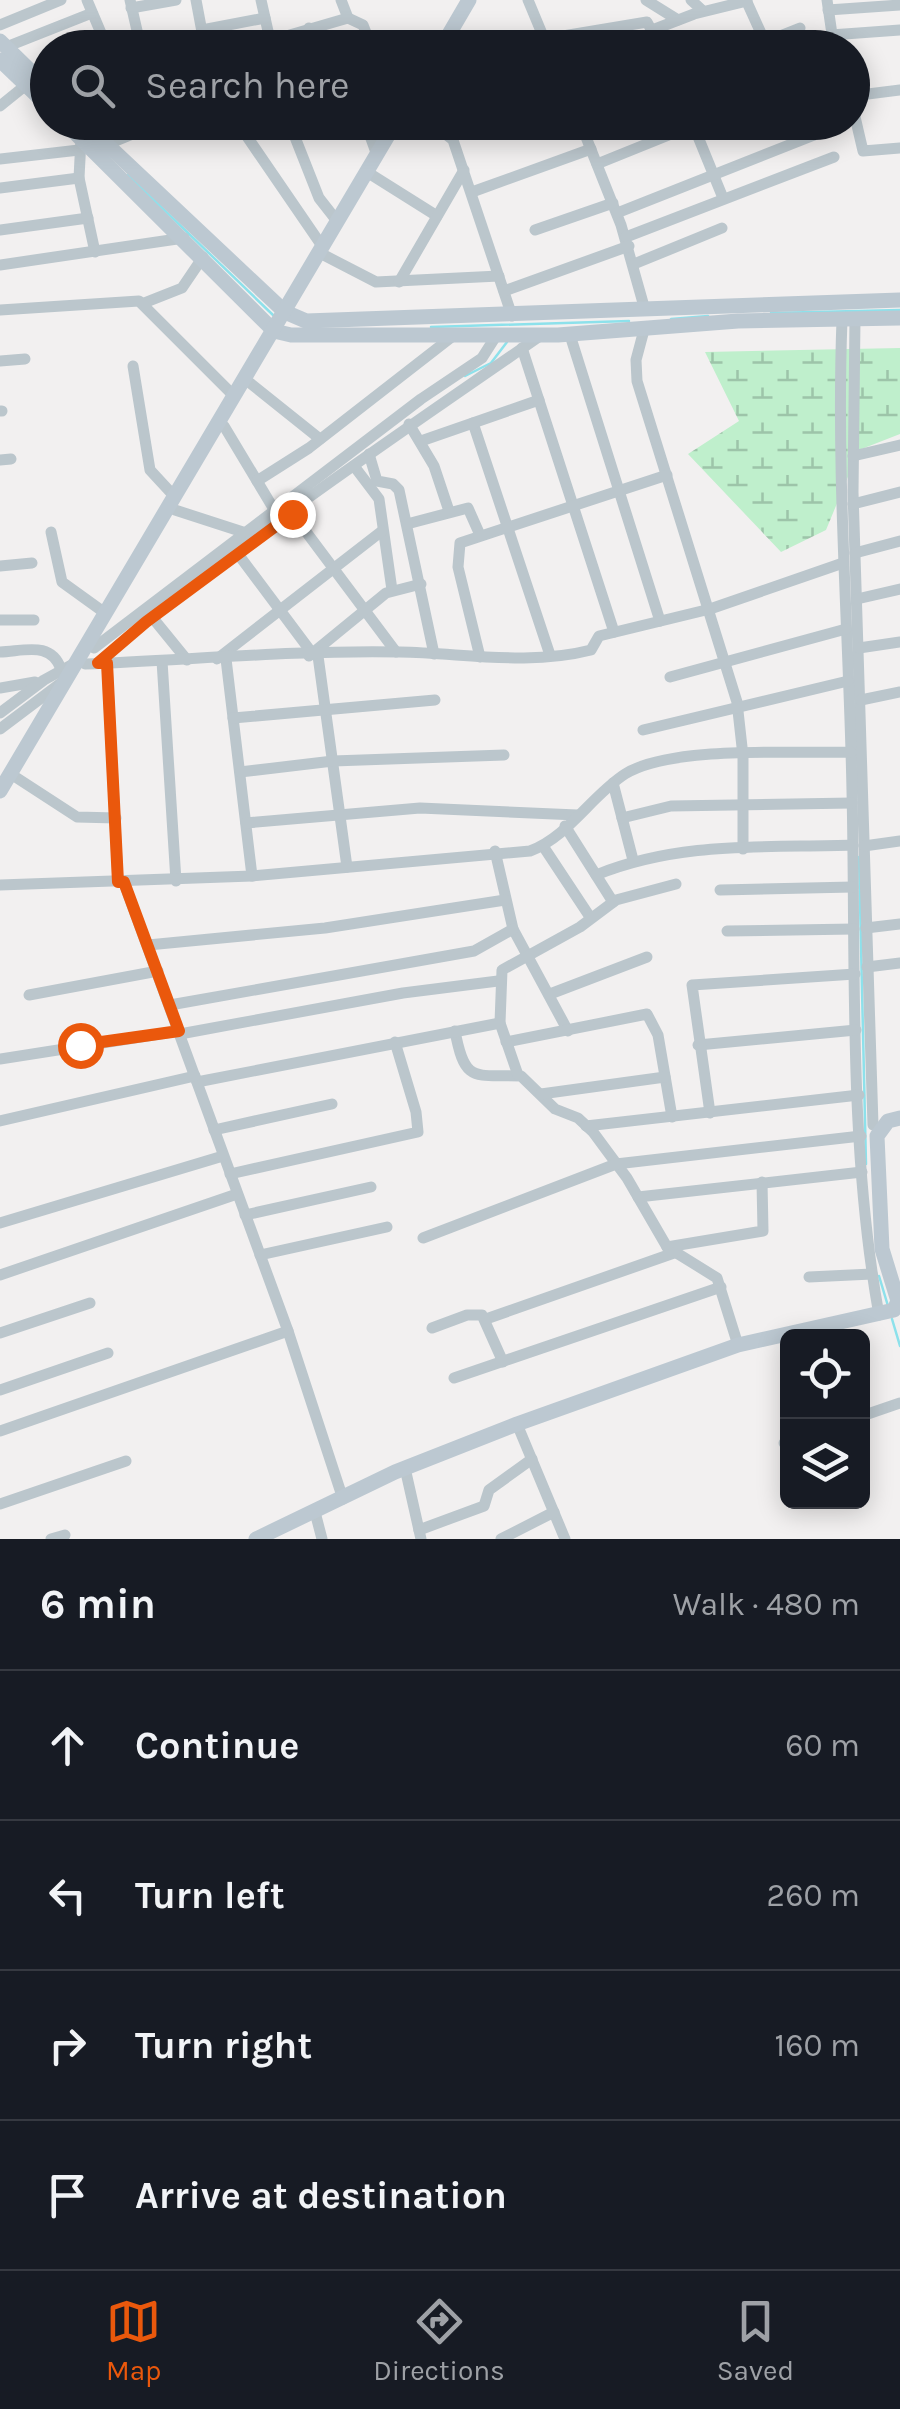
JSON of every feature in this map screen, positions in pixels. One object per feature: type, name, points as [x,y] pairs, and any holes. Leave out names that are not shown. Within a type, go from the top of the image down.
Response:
[{"type":"street","points":[[0,25],[61,0]]},
{"type":"street","points":[[87,0],[99,30]]},
{"type":"street","points":[[136,30],[130,4],[176,0]]},
{"type":"street","points":[[196,0],[202,30],[265,18]]},
{"type":"street","points":[[261,0],[268,30]]},
{"type":"street","points":[[341,0],[348,18]]},
{"type":"street","points":[[452,30],[469,0]]},
{"type":"street","points":[[528,0],[541,30]]},
{"type":"street","points":[[646,0],[678,20]]},
{"type":"street","points":[[690,0],[703,11]]},
{"type":"street","points":[[667,30],[678,20],[747,1],[760,30]]},
{"type":"street","points":[[831,30],[828,5],[900,5]]},
{"type":"street","points":[[51,30],[92,13]]},
{"type":"street","points":[[302,30],[348,18],[365,30]]},
{"type":"street","points":[[610,30],[643,22],[650,30]]},
{"type":"street","points":[[795,30],[800,28]]},
{"type":"street","points":[[870,35],[900,30]]},
{"type":"street","points":[[2,50],[30,38]]},
{"type":"street","points":[[2,50],[30,72]]},
{"type":"street","points":[[2,50],[30,89]]},
{"type":"street","points":[[0,106],[26,85]]},
{"type":"street","points":[[870,94],[900,90]]},
{"type":"street","points":[[0,160],[70,140]]},
{"type":"street","points":[[81,140],[79,178],[95,252]]},
{"type":"street","points":[[84,140],[204,257],[271,336],[540,336],[738,322],[900,318]]},
{"type":"street","points":[[90,140],[106,145],[285,312],[306,321],[900,300]]},
{"type":"street","points":[[106,145],[118,140]]},
{"type":"street","points":[[249,140],[320,249],[370,281],[499,276]]},
{"type":"street","points":[[296,140],[320,198],[337,222]]},
{"type":"street","points":[[372,140],[377,155]]},
{"type":"street","points":[[0,807],[92,660],[233,395],[386,140]]},
{"type":"street","points":[[451,140],[512,316]]},
{"type":"street","points":[[587,140],[627,242],[645,310]]},
{"type":"street","points":[[597,164],[656,140]]},
{"type":"street","points":[[701,140],[722,198]]},
{"type":"street","points":[[535,230],[615,208],[801,140]]},
{"type":"street","points":[[861,140],[864,151],[900,148]]},
{"type":"street","points":[[472,192],[591,149]]},
{"type":"street","points":[[504,291],[627,242],[722,198],[834,157]]},
{"type":"street","points":[[399,282],[464,170]]},
{"type":"street","points":[[367,172],[437,216]]},
{"type":"street","points":[[0,188],[79,178]]},
{"type":"street","points":[[0,230],[88,218]]},
{"type":"street","points":[[634,264],[722,228]]},
{"type":"street","points":[[0,265],[184,238]]},
{"type":"street","points":[[0,310],[105,301],[144,303],[182,288],[204,257]]},
{"type":"street","points":[[144,303],[159,325],[204,363],[233,395]]},
{"type":"street","points":[[849,320],[861,700],[856,1030],[859,1095],[877,1165],[882,1249],[891,1311]]},
{"type":"street","points":[[849,320],[837,446],[852,803],[858,846],[853,888],[867,967],[868,1127],[862,1172],[872,1274],[891,1311]]},
{"type":"street","points":[[644,330],[636,360],[637,381],[738,708],[743,756],[743,849]]},
{"type":"street","points":[[570,334],[660,621]]},
{"type":"street","points":[[271,336],[250,383],[105,613],[92,660],[116,818],[121,882],[158,970],[288,1331],[342,1498]]},
{"type":"street","points":[[257,481],[320,439],[453,336]]},
{"type":"street","points":[[92,660],[246,532],[482,358],[496,336]]},
{"type":"street","points":[[0,688],[65,674],[92,660],[410,424],[540,336]]},
{"type":"street","points":[[522,348],[614,632]]},
{"type":"street","points":[[0,361],[26,360]]},
{"type":"street","points":[[133,366],[150,470],[174,503],[246,532]]},
{"type":"street","points":[[250,383],[320,439]]},
{"type":"street","points":[[421,442],[540,400]]},
{"type":"street","points":[[474,423],[550,656]]},
{"type":"street","points":[[410,424],[439,477],[449,512]]},
{"type":"street","points":[[224,426],[275,511]]},
{"type":"street","points":[[853,456],[900,444]]},
{"type":"street","points":[[370,454],[377,482],[393,484],[399,490],[434,654]]},
{"type":"street","points":[[354,466],[376,494],[392,590]]},
{"type":"street","points":[[480,656],[456,552],[460,543],[667,475]]},
{"type":"street","points":[[853,504],[900,492]]},
{"type":"street","points":[[407,524],[472,510],[480,534]]},
{"type":"street","points":[[292,514],[396,652]]},
{"type":"street","points":[[222,659],[382,531]]},
{"type":"street","points":[[51,532],[62,582],[105,613]]},
{"type":"street","points":[[855,553],[900,541]]},
{"type":"street","points":[[238,554],[313,655],[325,710],[347,866]]},
{"type":"street","points":[[0,566],[32,563]]},
{"type":"street","points":[[92,660],[396,652],[550,656],[591,650],[595,637],[710,609],[843,563]]},
{"type":"street","points":[[313,655],[392,590],[421,584]]},
{"type":"street","points":[[857,598],[900,589]]},
{"type":"street","points":[[152,617],[187,660]]},
{"type":"street","points":[[0,620],[34,620]]},
{"type":"street","points":[[670,678],[846,629]]},
{"type":"street","points":[[859,648],[900,642]]},
{"type":"street","points":[[0,652],[48,650],[65,674]]},
{"type":"street","points":[[222,659],[252,876]]},
{"type":"street","points":[[162,661],[176,881]]},
{"type":"street","points":[[0,729],[65,674]]},
{"type":"street","points":[[1,788],[65,674]]},
{"type":"street","points":[[0,714],[44,680]]},
{"type":"street","points":[[644,730],[848,681]]},
{"type":"street","points":[[861,700],[900,692]]},
{"type":"street","points":[[233,718],[435,700]]},
{"type":"street","points":[[0,885],[176,881],[530,851],[542,846],[613,783],[664,758],[851,752]]},
{"type":"street","points":[[240,772],[333,760],[504,755]]},
{"type":"street","points":[[18,778],[78,816],[116,818]]},
{"type":"street","points":[[613,783],[633,860]]},
{"type":"street","points":[[622,818],[671,806],[852,803]]},
{"type":"street","points":[[246,823],[340,814],[482,808],[576,816]]},
{"type":"street","points":[[566,826],[613,902]]},
{"type":"street","points":[[596,875],[633,860],[678,850],[858,846],[900,841]]},
{"type":"street","points":[[542,846],[590,917]]},
{"type":"street","points":[[495,852],[512,929],[568,1031]]},
{"type":"street","points":[[676,884],[613,902],[502,970],[498,981],[500,1023],[518,1076],[555,1109],[586,1126],[616,1164],[671,1250],[712,1273],[738,1345]]},
{"type":"street","points":[[720,890],[853,888]]},
{"type":"street","points":[[148,945],[324,928],[504,900]]},
{"type":"street","points":[[727,931],[900,924]]},
{"type":"street","points":[[170,1006],[474,951],[512,929]]},
{"type":"street","points":[[550,994],[647,957]]},
{"type":"street","points":[[867,967],[900,963]]},
{"type":"street","points":[[29,995],[158,970]]},
{"type":"street","points":[[710,1113],[690,993],[696,984],[855,974]]},
{"type":"street","points":[[0,1060],[403,993],[498,981]]},
{"type":"street","points":[[506,1042],[647,1014],[658,1035],[672,1117]]},
{"type":"street","points":[[0,1121],[196,1079],[500,1023]]},
{"type":"street","points":[[698,1045],[856,1030]]},
{"type":"street","points":[[455,1031],[459,1053],[470,1073],[484,1078],[518,1076]]},
{"type":"street","points":[[230,1174],[418,1132],[416,1112],[395,1042]]},
{"type":"street","points":[[541,1094],[665,1077]]},
{"type":"street","points":[[586,1126],[859,1095]]},
{"type":"street","points":[[214,1130],[332,1104]]},
{"type":"street","points":[[423,1238],[616,1164],[868,1127],[900,1118]]},
{"type":"street","points":[[0,1223],[224,1156]]},
{"type":"street","points":[[638,1197],[862,1172]]},
{"type":"street","points":[[432,1328],[472,1314],[486,1318],[671,1250],[763,1232],[762,1182]]},
{"type":"street","points":[[245,1215],[372,1187]]},
{"type":"street","points":[[0,1275],[237,1194]]},
{"type":"street","points":[[260,1255],[387,1227]]},
{"type":"street","points":[[810,1277],[872,1274]]},
{"type":"street","points":[[454,1378],[720,1287]]},
{"type":"street","points":[[0,1333],[90,1303]]},
{"type":"street","points":[[256,1539],[405,1468],[517,1424],[738,1345],[891,1311]]},
{"type":"street","points":[[486,1318],[503,1362]]},
{"type":"street","points":[[1,1428],[288,1331]]},
{"type":"street","points":[[0,1390],[108,1353]]},
{"type":"street","points":[[870,1413],[900,1403]]},
{"type":"street","points":[[517,1424],[566,1539]]},
{"type":"street","points":[[405,1468],[420,1535],[484,1506],[490,1490],[532,1459]]},
{"type":"street","points":[[0,1504],[126,1461]]},
{"type":"street","points":[[315,1512],[322,1539]]},
{"type":"street","points":[[501,1539],[518,1535],[554,1512]]},
{"type":"street","points":[[51,1539],[65,1535]]},
{"type":"green space","points":[[900,348],[900,434],[859,450],[826,530],[781,552],[688,454],[739,421],[705,352]]},
{"type":"waterway","points":[[128,175],[273,315]]},
{"type":"waterway","points":[[771,313],[900,310]]},
{"type":"waterway","points":[[671,319],[708,316]]},
{"type":"waterway","points":[[431,327],[629,321]]},
{"type":"waterway","points":[[465,376],[491,363],[507,342]]},
{"type":"waterway","points":[[859,857],[866,1164]]},
{"type":"waterway","points":[[879,1276],[888,1306]]},
{"type":"waterway","points":[[892,1319],[900,1346]]},
{"type":"route","points":[[80,1045],[179,1031],[124,882],[118,882],[107,663],[98,663],[146,622],[292,514]]}]
